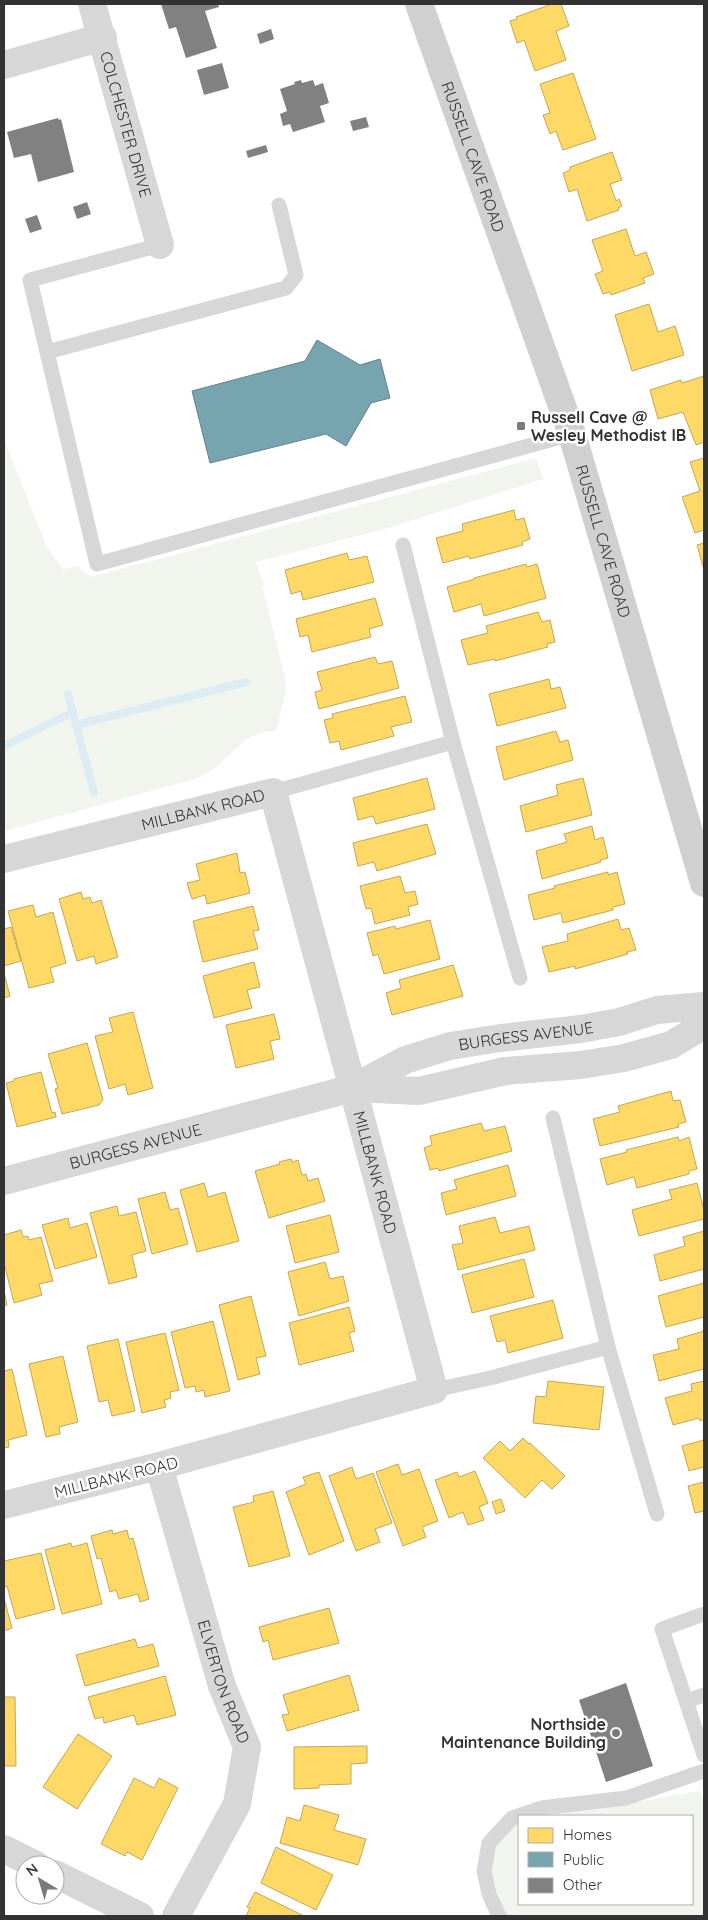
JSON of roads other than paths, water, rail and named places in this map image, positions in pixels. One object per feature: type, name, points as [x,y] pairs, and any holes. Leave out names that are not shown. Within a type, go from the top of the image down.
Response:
[{"type":"main road","name":"RUSSELL CAVE ROAD","points":[[419,4],[572,434],[704,883]]},
{"type":"street","name":"COLCHESTER DRIVE","points":[[92,4],[103,37],[160,245]]},
{"type":"street","points":[[4,65],[103,37]]},
{"type":"street","name":"MILLBANK ROAD","points":[[4,859],[273,792],[434,1390],[159,1466],[4,1505]]},
{"type":"street","name":"BURGESS AVENUE","points":[[4,1181],[354,1088],[405,1060],[450,1046],[581,1029],[619,1022],[657,1010],[704,1006]]},
{"type":"street","name":"BURGESS AVENUE","points":[[354,1088],[419,1091],[505,1072],[581,1065],[624,1058],[670,1045],[704,1025]]},
{"type":"street","name":"ELVERTON ROAD","points":[[159,1466],[222,1686],[247,1747],[237,1804],[176,1916]]},
{"type":"street","points":[[4,1849],[16,1855]]},
{"type":"street","points":[[65,1879],[140,1916]]},
{"type":"lane","points":[[47,352],[286,288],[296,275],[279,205]]},
{"type":"lane","points":[[160,245],[30,280],[97,564],[572,434]]},
{"type":"lane","points":[[403,545],[453,742],[520,978]]},
{"type":"lane","points":[[273,792],[453,742]]},
{"type":"lane","points":[[553,1118],[608,1347],[658,1514]]},
{"type":"lane","points":[[434,1390],[490,1378],[608,1347]]},
{"type":"lane","points":[[704,1614],[662,1629],[704,1755]]},
{"type":"lane","points":[[686,1701],[704,1695]]},
{"type":"lane","points":[[520,1815],[540,1808],[626,1798],[704,1771]]},
{"type":"lane","points":[[499,1916],[489,1894],[484,1871],[489,1844],[512,1818],[518,1816]]},
{"type":"waterway","points":[[68,694],[76,725],[246,682]]},
{"type":"waterway","points":[[4,746],[73,712]]},
{"type":"waterway","points":[[76,725],[94,792]]},
{"type":"place","name":"Russell Cave @ Wesley Methodist IB","points":[[521,426]]},
{"type":"place","name":"Northside Maintenance Building","points":[[616,1733]]}]
